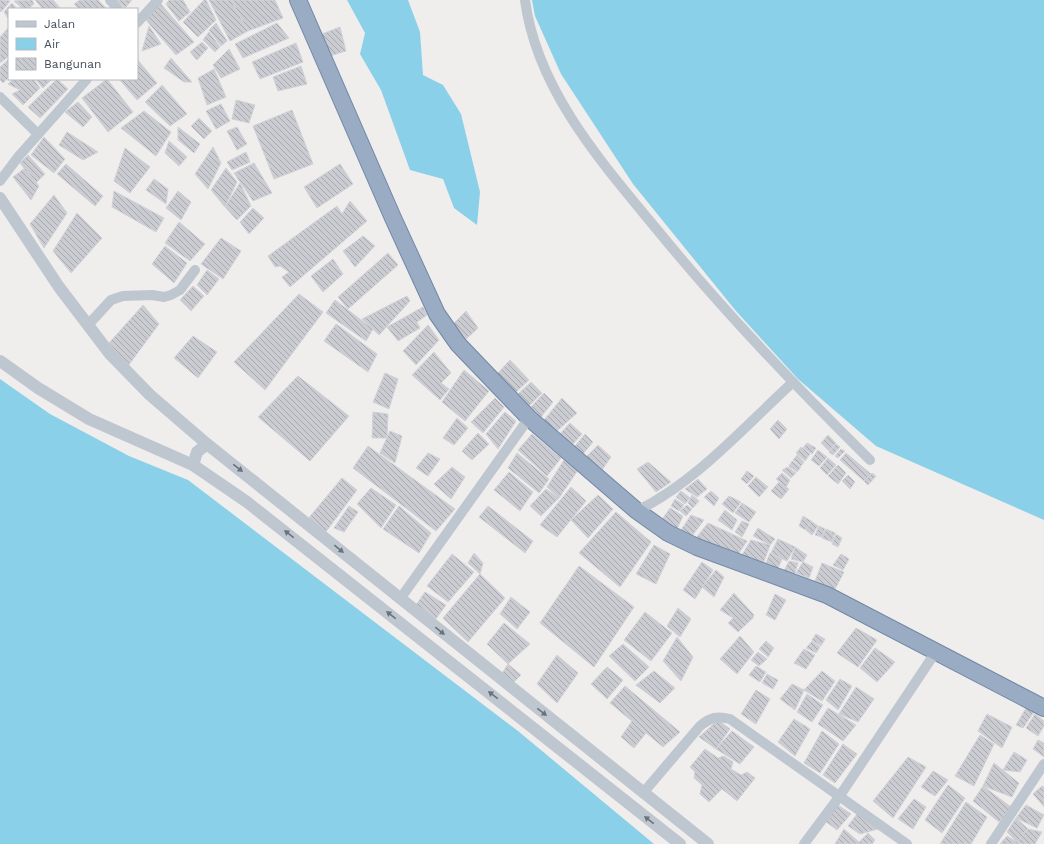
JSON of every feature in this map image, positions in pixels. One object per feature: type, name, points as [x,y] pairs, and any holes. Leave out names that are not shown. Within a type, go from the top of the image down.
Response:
[{"type":"highway","points":[[298,0],[390,211],[437,314],[458,344],[528,418],[637,511],[668,533],[698,547],[827,596],[890,627],[935,653],[1044,708]]},
{"type":"street","points":[[110,0],[117,8]]},
{"type":"street","points":[[138,22],[158,0]]},
{"type":"street","points":[[525,0],[535,44],[544,70],[562,101],[607,170],[689,269],[792,383],[870,460]]},
{"type":"street","points":[[0,181],[18,157],[86,80]]},
{"type":"street","points":[[0,97],[38,134]]},
{"type":"street","points":[[0,198],[59,287],[110,354],[150,395],[207,444],[708,844]]},
{"type":"street","points":[[88,325],[111,300],[123,296],[152,295],[164,297],[171,295],[180,290],[195,270]]},
{"type":"street","points":[[0,361],[38,388],[89,419],[193,465],[247,502],[680,844]]},
{"type":"street","points":[[637,511],[654,503],[694,474],[792,383]]},
{"type":"street","points":[[400,599],[528,418]]},
{"type":"street","points":[[193,465],[197,452],[207,444]]},
{"type":"street","points":[[804,844],[839,797],[935,653]]},
{"type":"street","points":[[506,706],[515,691]]},
{"type":"street","points":[[643,793],[700,726],[708,719],[717,716],[730,719],[907,844]]},
{"type":"street","points":[[992,844],[1044,764]]},
{"type":"water","points":[[347,0],[408,0],[420,32],[423,75],[443,85],[461,114],[480,192],[477,225],[454,208],[443,179],[410,170],[381,90],[360,54],[365,33]]},
{"type":"water","points":[[532,0],[1044,0],[1044,520],[876,446],[798,379],[736,311],[633,184],[561,74],[535,16]]},
{"type":"water","points":[[0,379],[50,414],[129,456],[188,480],[518,731],[654,844],[0,844]]},
{"type":"building","points":[[0,0],[10,1],[1,12],[0,11]]},
{"type":"building","points":[[32,0],[34,4],[29,8],[22,8],[14,1]]},
{"type":"building","points":[[35,0],[53,0],[60,8],[42,8]]},
{"type":"building","points":[[80,0],[98,0],[106,8],[78,8],[74,4]]},
{"type":"building","points":[[117,0],[132,0],[125,8]]},
{"type":"building","points":[[169,0],[183,0],[190,12],[179,21],[166,4]]},
{"type":"building","points":[[204,0],[206,0],[216,20],[198,37],[183,22]]},
{"type":"building","points":[[209,0],[231,0],[248,31],[230,41]]},
{"type":"building","points":[[231,0],[275,0],[283,18],[248,31]]},
{"type":"building","points":[[12,3],[16,8],[8,8],[8,18],[4,12]]},
{"type":"building","points":[[160,3],[194,42],[176,55],[146,20]]},
{"type":"building","points":[[216,23],[227,41],[221,46],[209,30]]},
{"type":"building","points":[[277,23],[289,38],[243,58],[235,44]]},
{"type":"building","points":[[149,26],[161,44],[142,51]]},
{"type":"building","points":[[340,27],[346,51],[330,56],[322,34]]},
{"type":"building","points":[[8,28],[8,57],[0,63],[0,37]]},
{"type":"building","points":[[209,32],[220,47],[215,52],[203,40]]},
{"type":"building","points":[[202,42],[208,48],[197,60],[190,52]]},
{"type":"building","points":[[296,43],[303,62],[260,79],[252,62]]},
{"type":"building","points":[[229,49],[240,69],[221,78],[213,65]]},
{"type":"building","points":[[171,58],[192,82],[184,82],[164,68]]},
{"type":"building","points":[[8,60],[8,78],[3,83],[0,80],[0,67]]},
{"type":"building","points":[[138,60],[157,83],[137,100],[120,80],[138,80]]},
{"type":"building","points":[[301,66],[307,84],[278,91],[273,77]]},
{"type":"building","points":[[214,69],[226,97],[207,105],[198,78]]},
{"type":"building","points":[[13,80],[34,80],[40,88],[23,105],[12,94],[20,90],[8,84]]},
{"type":"building","points":[[36,80],[51,80],[43,88]]},
{"type":"building","points":[[56,80],[58,80],[68,89],[40,118],[28,107]]},
{"type":"building","points":[[106,80],[108,80],[133,112],[108,132],[82,98]]},
{"type":"building","points":[[162,85],[187,114],[170,126],[145,102]]},
{"type":"building","points":[[236,100],[255,105],[249,123],[232,119]]},
{"type":"building","points":[[78,102],[92,117],[83,127],[65,112]]},
{"type":"building","points":[[221,104],[230,121],[216,129],[206,111]]},
{"type":"building","points":[[292,110],[313,164],[274,179],[253,126]]},
{"type":"building","points":[[144,111],[171,132],[156,156],[121,128]]},
{"type":"building","points":[[199,118],[212,131],[204,139],[191,126]]},
{"type":"building","points":[[178,127],[200,144],[194,153],[178,140]]},
{"type":"building","points":[[237,127],[247,144],[237,150],[227,131]]},
{"type":"building","points":[[67,132],[98,152],[83,160],[59,145]]},
{"type":"building","points":[[44,137],[65,159],[54,173],[31,155]]},
{"type":"building","points":[[169,141],[187,157],[179,166],[165,153]]},
{"type":"building","points":[[213,147],[221,163],[208,189],[195,174]]},
{"type":"building","points":[[125,148],[150,167],[130,193],[114,181]]},
{"type":"building","points":[[246,152],[250,162],[232,170],[227,162]]},
{"type":"building","points":[[28,155],[45,174],[36,183],[20,163]]},
{"type":"building","points":[[254,163],[272,193],[253,201],[234,173]]},
{"type":"building","points":[[66,164],[103,196],[95,206],[57,174]]},
{"type":"building","points":[[340,164],[353,184],[317,208],[304,187]]},
{"type":"building","points":[[25,168],[39,186],[31,200],[13,177]]},
{"type":"building","points":[[226,168],[237,182],[225,207],[211,190]]},
{"type":"building","points":[[154,179],[168,189],[166,204],[146,190]]},
{"type":"building","points":[[240,183],[251,206],[237,220],[225,207]]},
{"type":"building","points":[[114,191],[164,218],[156,232],[112,207]]},
{"type":"building","points":[[178,191],[191,202],[181,220],[166,208]]},
{"type":"building","points":[[54,195],[67,213],[44,248],[30,224]]},
{"type":"building","points":[[350,201],[367,221],[290,287],[282,277],[289,272],[280,266],[275,267],[268,256],[337,206],[342,214]]},
{"type":"building","points":[[253,208],[264,218],[249,234],[240,222]]},
{"type":"building","points":[[77,213],[102,238],[71,273],[53,251]]},
{"type":"building","points":[[179,222],[205,244],[190,261],[165,243]]},
{"type":"building","points":[[363,236],[375,246],[355,267],[343,251]]},
{"type":"building","points":[[221,238],[241,251],[223,279],[201,264]]},
{"type":"building","points":[[165,246],[187,263],[174,283],[152,264]]},
{"type":"building","points":[[388,253],[398,265],[348,309],[338,297]]},
{"type":"building","points":[[333,259],[343,274],[323,292],[311,276]]},
{"type":"building","points":[[207,270],[219,279],[207,295],[197,285]]},
{"type":"building","points":[[193,286],[204,296],[191,311],[180,300]]},
{"type":"building","points":[[299,294],[323,312],[265,390],[234,362]]},
{"type":"building","points":[[407,296],[410,301],[379,335],[362,319]]},
{"type":"building","points":[[335,300],[373,329],[366,341],[326,313]]},
{"type":"building","points":[[143,305],[159,324],[128,366],[109,343]]},
{"type":"building","points":[[423,307],[427,315],[417,322],[420,328],[398,341],[387,327]]},
{"type":"building","points":[[466,311],[478,328],[464,341],[452,325]]},
{"type":"building","points":[[336,324],[377,354],[368,372],[324,341]]},
{"type":"building","points":[[428,325],[439,340],[416,365],[403,351]]},
{"type":"building","points":[[193,336],[217,352],[198,378],[174,358]]},
{"type":"building","points":[[434,352],[451,373],[441,383],[449,389],[440,400],[412,375]]},
{"type":"building","points":[[510,360],[529,380],[515,393],[497,374]]},
{"type":"building","points":[[464,370],[489,391],[465,421],[442,402]]},
{"type":"building","points":[[385,373],[398,379],[389,409],[373,402]]},
{"type":"building","points":[[298,376],[349,416],[310,461],[258,417]]},
{"type":"building","points":[[531,382],[542,393],[529,406],[517,395]]},
{"type":"building","points":[[544,393],[553,402],[541,417],[531,407]]},
{"type":"building","points":[[495,398],[504,407],[483,433],[471,422]]},
{"type":"building","points":[[562,398],[577,413],[557,431],[544,420]]},
{"type":"building","points":[[373,412],[388,414],[387,438],[372,438]]},
{"type":"building","points":[[505,412],[516,421],[498,449],[486,434]]},
{"type":"building","points":[[457,418],[468,428],[454,445],[443,438]]},
{"type":"building","points":[[778,420],[787,429],[779,439],[770,429]]},
{"type":"building","points":[[570,423],[582,434],[571,446],[559,435]]},
{"type":"building","points":[[390,431],[402,436],[395,463],[380,453]]},
{"type":"building","points":[[478,433],[489,444],[472,460],[462,451]]},
{"type":"building","points":[[532,434],[561,458],[547,476],[518,450]]},
{"type":"building","points":[[585,434],[593,442],[583,454],[575,446]]},
{"type":"building","points":[[828,435],[836,443],[829,451],[821,443]]},
{"type":"building","points":[[807,443],[816,448],[812,454],[803,448]]},
{"type":"building","points":[[836,444],[840,447],[833,455],[829,452]]},
{"type":"building","points":[[598,445],[611,457],[602,470],[587,456]]},
{"type":"building","points":[[368,446],[455,509],[436,531],[353,468]]},
{"type":"building","points":[[801,447],[810,454],[805,461],[796,453]]},
{"type":"building","points":[[841,449],[845,451],[838,458],[835,456]]},
{"type":"building","points":[[818,450],[827,457],[819,466],[811,460]]},
{"type":"building","points":[[428,453],[440,459],[428,476],[416,468]]},
{"type":"building","points":[[517,453],[549,479],[539,493],[508,468]]},
{"type":"building","points":[[846,453],[871,474],[864,481],[840,460]]},
{"type":"building","points":[[797,455],[804,462],[801,466],[793,460]]},
{"type":"building","points":[[828,458],[836,465],[827,475],[820,468]]},
{"type":"building","points":[[564,460],[578,470],[559,498],[547,487]]},
{"type":"building","points":[[792,461],[801,467],[797,472],[789,466]]},
{"type":"building","points":[[648,462],[671,482],[656,492],[637,469]]},
{"type":"building","points":[[838,465],[846,473],[838,484],[828,476]]},
{"type":"building","points":[[452,467],[465,477],[451,499],[434,484]]},
{"type":"building","points":[[788,467],[796,473],[791,478],[782,470]]},
{"type":"building","points":[[747,471],[754,476],[747,484],[741,479]]},
{"type":"building","points":[[509,472],[533,492],[520,511],[494,490]]},
{"type":"building","points":[[782,473],[790,480],[786,487],[776,479]]},
{"type":"building","points":[[872,473],[876,476],[868,485],[864,481]]},
{"type":"building","points":[[848,475],[855,482],[850,489],[842,481]]},
{"type":"building","points":[[756,477],[768,487],[759,497],[748,486]]},
{"type":"building","points":[[342,478],[357,490],[325,533],[307,520]]},
{"type":"building","points":[[698,479],[707,489],[697,497],[685,489]]},
{"type":"building","points":[[779,482],[789,489],[781,499],[771,491]]},
{"type":"building","points":[[571,487],[586,501],[557,537],[540,525]]},
{"type":"building","points":[[371,488],[396,505],[381,528],[357,504]]},
{"type":"building","points":[[546,489],[559,498],[541,516],[530,506]]},
{"type":"building","points":[[681,491],[690,498],[685,504],[676,497]]},
{"type":"building","points":[[711,491],[719,498],[714,506],[704,497]]},
{"type":"building","points":[[598,495],[613,509],[588,538],[571,520]]},
{"type":"building","points":[[692,495],[699,501],[693,508],[688,503]]},
{"type":"building","points":[[729,496],[741,502],[733,513],[722,504]]},
{"type":"building","points":[[675,499],[684,505],[679,511],[671,506]]},
{"type":"building","points":[[742,503],[756,512],[749,522],[735,513]]},
{"type":"building","points":[[687,505],[692,509],[686,516],[680,511]]},
{"type":"building","points":[[349,506],[358,512],[344,532],[334,528]]},
{"type":"building","points":[[399,506],[431,533],[419,553],[383,529]]},
{"type":"building","points":[[488,506],[533,541],[525,553],[479,517]]},
{"type":"building","points":[[670,508],[683,516],[676,531],[661,521]]},
{"type":"building","points":[[725,510],[737,520],[732,530],[718,520]]},
{"type":"building","points":[[616,512],[651,542],[620,587],[579,553]]},
{"type":"building","points":[[691,515],[704,520],[692,536],[681,530]]},
{"type":"building","points":[[803,516],[811,521],[806,530],[799,526]]},
{"type":"building","points":[[742,521],[749,524],[742,537],[735,532]]},
{"type":"building","points":[[811,521],[818,526],[812,535],[806,530]]},
{"type":"building","points":[[708,523],[747,541],[737,556],[696,538]]},
{"type":"building","points":[[819,526],[825,529],[822,537],[815,535]]},
{"type":"building","points":[[758,528],[775,539],[770,545],[753,536]]},
{"type":"building","points":[[826,529],[835,533],[832,542],[822,538]]},
{"type":"building","points":[[836,534],[842,538],[838,547],[832,544]]},
{"type":"building","points":[[778,539],[795,547],[787,561],[771,553]]},
{"type":"building","points":[[751,540],[770,545],[763,564],[742,555]]},
{"type":"building","points":[[654,545],[670,554],[656,584],[636,574]]},
{"type":"building","points":[[795,547],[807,555],[803,562],[791,559]]},
{"type":"building","points":[[474,553],[483,563],[480,574],[468,563]]},
{"type":"building","points":[[770,553],[782,559],[778,568],[766,563]]},
{"type":"building","points":[[452,554],[474,572],[448,602],[427,586]]},
{"type":"building","points":[[841,554],[849,559],[843,570],[833,565]]},
{"type":"building","points":[[789,561],[798,563],[794,576],[784,571]]},
{"type":"building","points":[[702,562],[713,570],[695,599],[683,590]]},
{"type":"building","points":[[803,562],[813,567],[809,578],[796,573]]},
{"type":"building","points":[[822,563],[844,572],[835,589],[815,581]]},
{"type":"building","points":[[579,566],[634,607],[594,667],[540,623]]},
{"type":"building","points":[[716,570],[724,577],[714,597],[702,587]]},
{"type":"building","points":[[480,574],[505,598],[468,642],[443,618]]},
{"type":"building","points":[[425,592],[446,605],[435,620],[416,605]]},
{"type":"building","points":[[734,593],[754,615],[753,618],[738,632],[728,623],[733,618],[720,610]]},
{"type":"building","points":[[775,594],[786,600],[775,620],[766,615]]},
{"type":"building","points":[[511,597],[530,612],[517,629],[500,614]]},
{"type":"building","points":[[678,608],[691,619],[680,637],[667,626]]},
{"type":"building","points":[[645,612],[672,633],[651,661],[624,640]]},
{"type":"building","points":[[504,623],[530,644],[508,664],[487,644]]},
{"type":"building","points":[[856,628],[877,640],[858,667],[837,653]]},
{"type":"building","points":[[816,634],[825,639],[821,646],[812,640]]},
{"type":"building","points":[[740,636],[754,652],[737,674],[720,659]]},
{"type":"building","points":[[677,637],[693,657],[681,681],[663,661]]},
{"type":"building","points":[[766,641],[774,648],[768,657],[759,649]]},
{"type":"building","points":[[812,641],[820,647],[816,653],[806,648]]},
{"type":"building","points":[[623,644],[649,667],[635,681],[609,656]]},
{"type":"building","points":[[875,648],[895,662],[877,682],[860,668]]},
{"type":"building","points":[[804,649],[815,655],[806,669],[794,663]]},
{"type":"building","points":[[758,652],[767,659],[759,666],[751,660]]},
{"type":"building","points":[[557,655],[578,673],[557,703],[537,684]]},
{"type":"building","points":[[508,664],[521,675],[512,684],[501,675]]},
{"type":"building","points":[[756,666],[766,672],[760,682],[749,675]]},
{"type":"building","points":[[607,667],[623,680],[607,699],[591,684]]},
{"type":"building","points":[[654,671],[675,688],[660,703],[636,685]]},
{"type":"building","points":[[822,671],[835,681],[822,701],[804,690]]},
{"type":"building","points":[[767,674],[778,680],[773,689],[762,683]]},
{"type":"building","points":[[840,679],[852,686],[838,710],[826,700]]},
{"type":"building","points":[[792,684],[804,690],[795,710],[780,699]]},
{"type":"building","points":[[625,686],[680,732],[663,747],[610,703]]},
{"type":"building","points":[[856,687],[874,699],[858,722],[839,714]]},
{"type":"building","points":[[756,690],[770,699],[756,724],[741,714]]},
{"type":"building","points":[[807,694],[823,705],[812,722],[797,712]]},
{"type":"building","points":[[828,708],[856,725],[843,741],[818,724]]},
{"type":"building","points":[[1026,708],[1034,712],[1023,728],[1016,725]]},
{"type":"building","points":[[987,714],[1012,727],[1002,748],[978,731]]},
{"type":"building","points":[[1035,714],[1044,721],[1044,726],[1038,736],[1026,728]]},
{"type":"building","points":[[794,719],[810,729],[795,756],[778,742]]},
{"type":"building","points":[[718,720],[730,729],[716,749],[699,737]]},
{"type":"building","points":[[632,721],[646,733],[634,748],[621,737]]},
{"type":"building","points":[[732,731],[754,747],[740,764],[716,749]]},
{"type":"building","points":[[822,731],[839,744],[820,773],[804,763]]},
{"type":"building","points":[[980,735],[994,744],[974,786],[955,776]]},
{"type":"building","points":[[1038,740],[1044,743],[1044,757],[1033,749]]},
{"type":"building","points":[[843,744],[857,754],[835,783],[823,775]]},
{"type":"building","points":[[705,749],[718,758],[724,756],[733,762],[731,769],[741,775],[747,772],[755,778],[737,801],[722,789],[709,802],[700,794],[702,785],[694,778],[695,772],[690,767]]},
{"type":"building","points":[[1014,752],[1027,760],[1020,772],[1003,770]]},
{"type":"building","points":[[908,757],[926,767],[893,818],[873,801]]},
{"type":"building","points":[[994,763],[1019,783],[1012,797],[983,786]]},
{"type":"building","points":[[933,771],[948,780],[935,796],[921,787]]},
{"type":"building","points":[[948,785],[965,798],[942,833],[925,820]]},
{"type":"building","points":[[983,786],[1011,807],[999,822],[973,801]]},
{"type":"building","points":[[1042,786],[1044,787],[1044,807],[1033,794]]},
{"type":"building","points":[[914,799],[926,807],[913,829],[898,819]]},
{"type":"building","points":[[966,802],[987,817],[971,844],[940,844]]},
{"type":"building","points":[[838,805],[851,814],[837,830],[825,821]]},
{"type":"building","points":[[1026,805],[1044,815],[1037,828],[1016,818]]},
{"type":"building","points":[[857,814],[878,829],[860,834],[848,826]]},
{"type":"building","points":[[1016,818],[1028,829],[1017,842],[1007,832]]},
{"type":"building","points":[[844,829],[859,842],[868,833],[875,840],[872,844],[835,844]]},
{"type":"building","points":[[1028,829],[1042,832],[1035,844],[1022,844],[1017,842]]},
{"type":"building","points":[[1007,836],[1017,842],[1022,844],[1000,844]]}]
